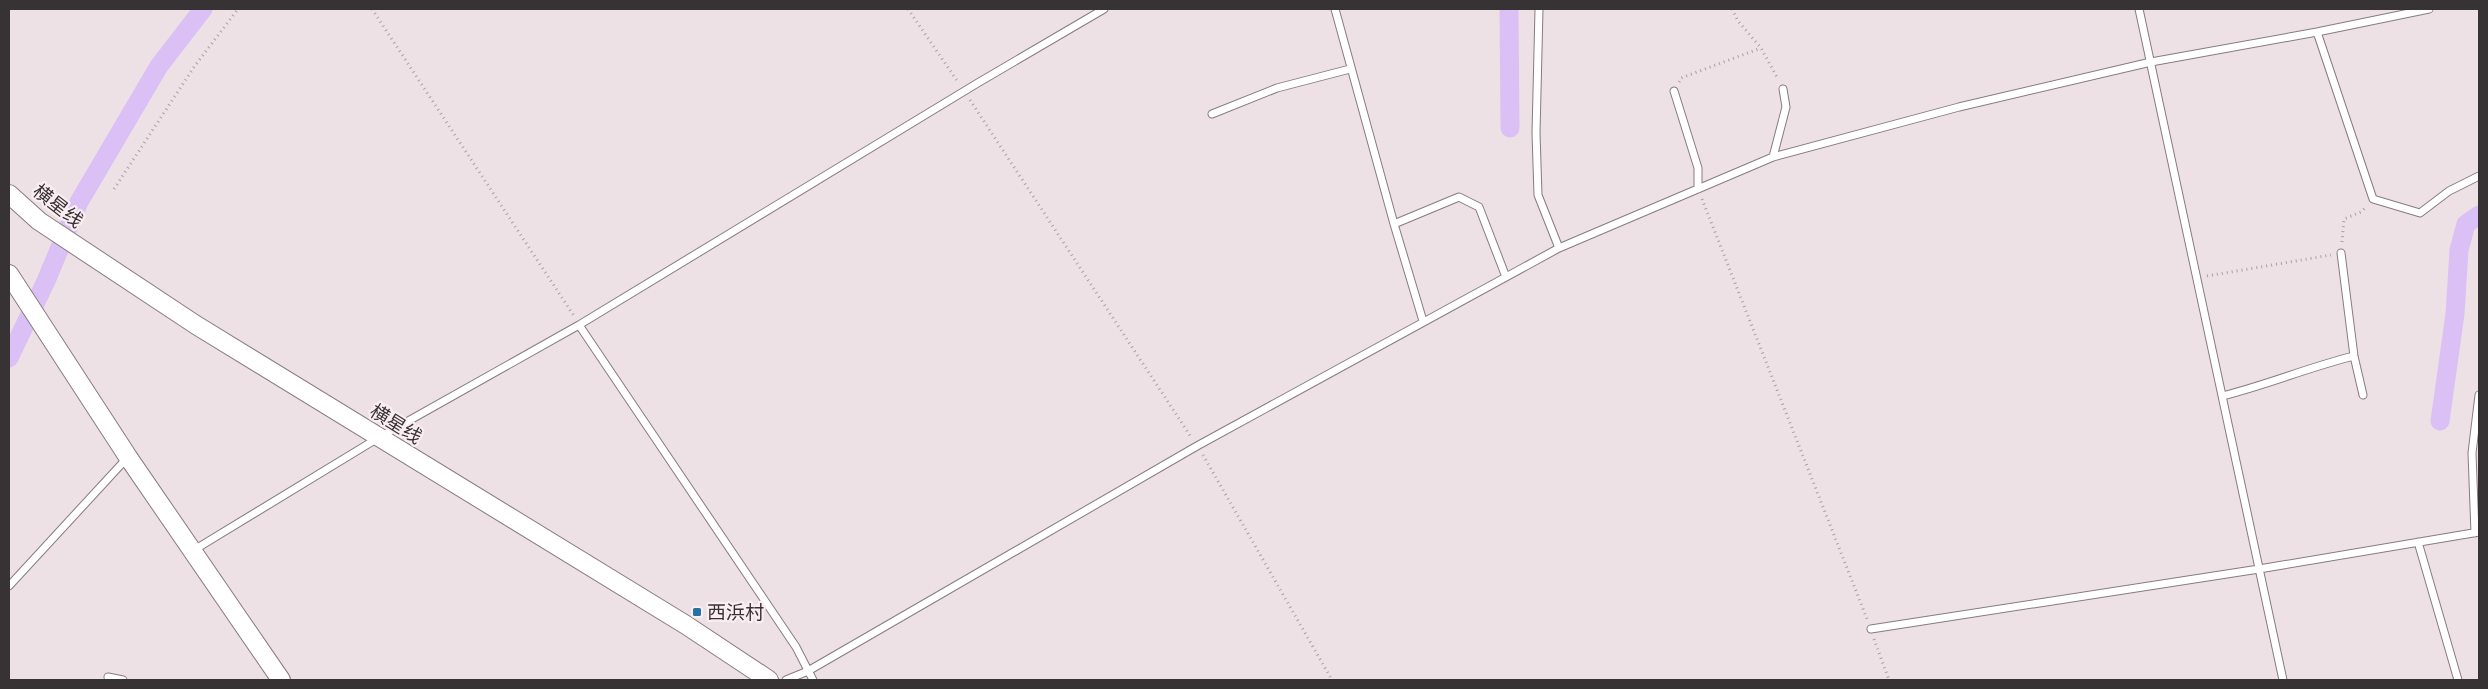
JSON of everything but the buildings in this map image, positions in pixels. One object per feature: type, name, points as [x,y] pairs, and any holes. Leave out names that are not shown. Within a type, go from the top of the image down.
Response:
[{"type":"street","name":"横星线","points":[[9,194],[39,221],[92,258],[378,438],[686,625],[769,680]]},
{"type":"street","points":[[13,280],[128,457],[281,680]]},
{"type":"lane","points":[[193,550],[378,438],[579,325],[964,91],[1104,9]]},
{"type":"lane","points":[[1335,9],[1350,69],[1423,321]]},
{"type":"lane","points":[[1539,9],[1536,133],[1538,195],[1559,248]]},
{"type":"lane","points":[[2139,9],[2283,680]]},
{"type":"lane","points":[[786,680],[808,671],[1197,446],[1559,248],[1773,157],[1959,107],[2151,62],[2317,32],[2429,9]]},
{"type":"lane","points":[[2317,32],[2373,199],[2420,213],[2449,191],[2479,176]]},
{"type":"lane","points":[[1212,114],[1277,88],[1350,69]]},
{"type":"lane","points":[[1773,157],[1786,107],[1783,90]]},
{"type":"lane","points":[[1674,91],[1698,168],[1698,189]]},
{"type":"lane","points":[[1394,224],[1459,197],[1479,207],[1506,277]]},
{"type":"lane","points":[[2340,254],[2354,356],[2363,395]]},
{"type":"lane","points":[[579,325],[796,647],[813,680]]},
{"type":"lane","points":[[2222,396],[2255,388],[2315,366],[2354,356]]},
{"type":"lane","points":[[1870,629],[2259,570],[2477,532],[2472,453],[2479,395]]},
{"type":"lane","points":[[9,586],[128,457]]},
{"type":"lane","points":[[2418,542],[2458,680]]},
{"type":"lane","points":[[111,680],[108,677],[123,680]]},
{"type":"path","points":[[114,189],[194,68],[238,9]]},
{"type":"path","points":[[372,9],[579,325]]},
{"type":"path","points":[[908,9],[1197,446],[1332,680]]},
{"type":"path","points":[[1732,9],[1738,21],[1761,48],[1783,90]]},
{"type":"path","points":[[1674,91],[1681,78],[1761,48]]},
{"type":"path","points":[[1698,189],[1889,680]]},
{"type":"path","points":[[2197,278],[2340,254],[2344,219],[2361,212],[2373,199]]},
{"type":"waterway","points":[[9,358],[46,281],[79,202],[159,66],[203,9]]},
{"type":"waterway","points":[[1509,9],[1510,128]]},
{"type":"waterway","points":[[2440,421],[2455,314],[2459,250],[2466,224],[2479,215]]},
{"type":"place","name":"西浜村","points":[[697,612]]}]
